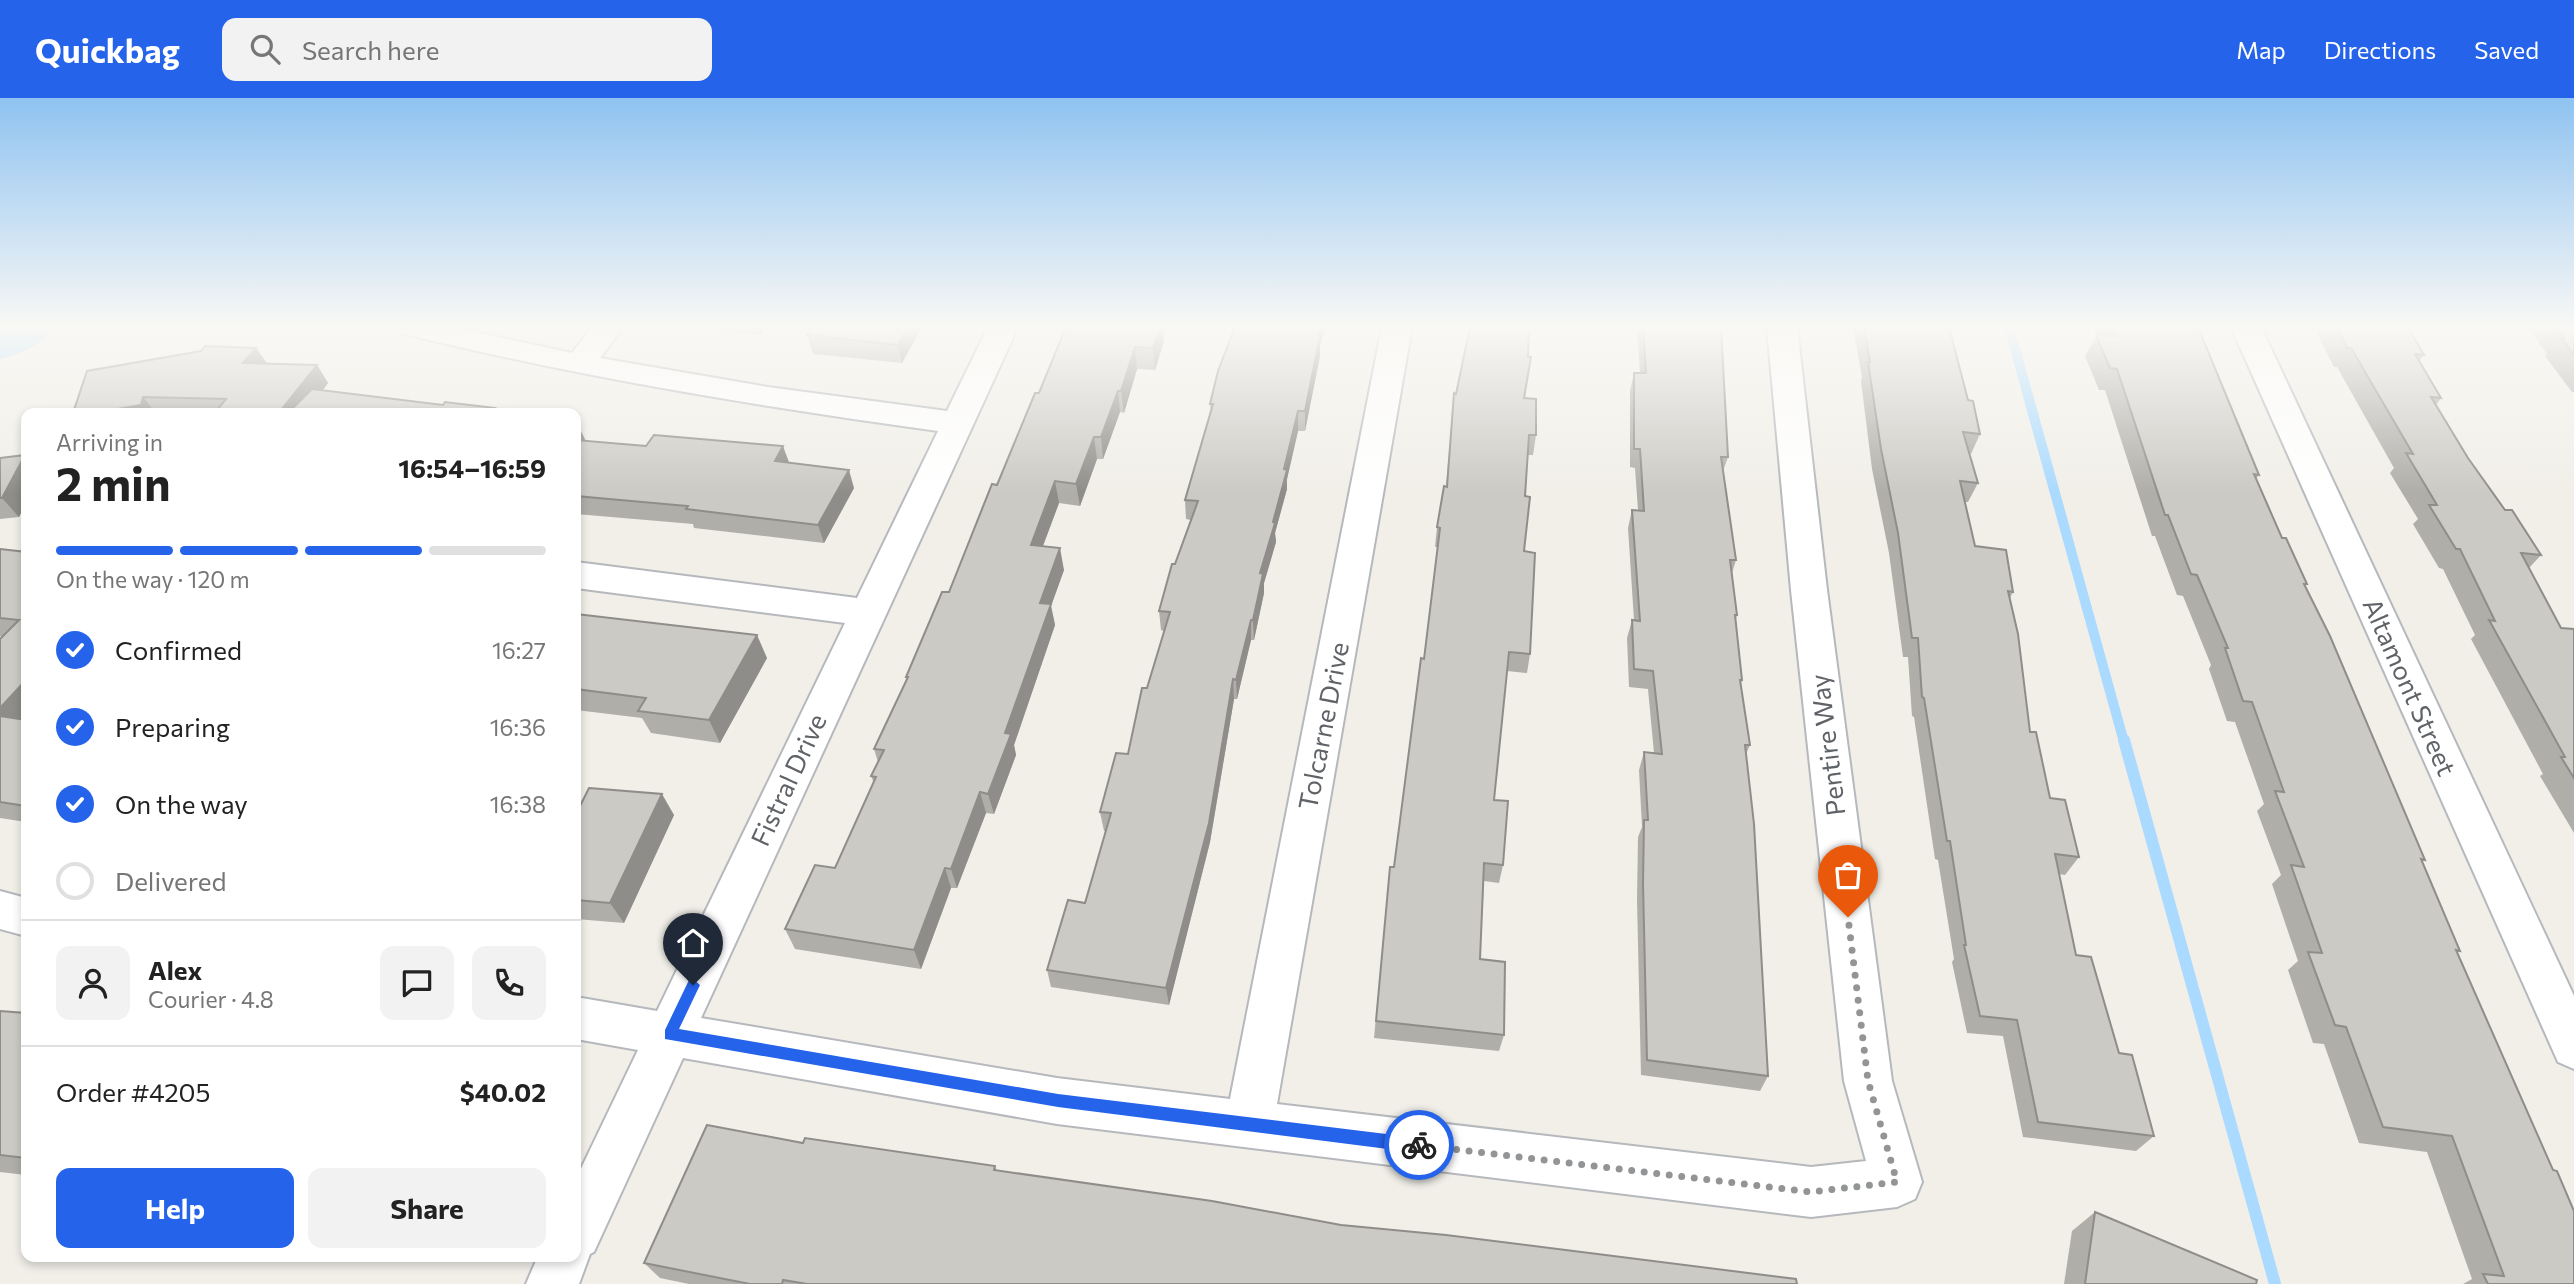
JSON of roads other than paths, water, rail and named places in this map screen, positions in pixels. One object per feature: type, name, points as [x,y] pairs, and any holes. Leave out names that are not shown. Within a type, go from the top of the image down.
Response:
[{"type":"street","points":[[684,382],[955,423]]},
{"type":"street","name":"Fistral Drive","points":[[581,1223],[975,382]]},
{"type":"street","name":"Tolcarne Drive","points":[[1249,1125],[1387,382]]},
{"type":"street","name":"Pentire Way","points":[[581,1019],[1058,1101],[1249,1125],[1811,1192],[1897,1182],[1868,1081],[1809,590],[1788,382]]},
{"type":"street","name":"Altamont Street","points":[[2271,382],[2574,1047]]},
{"type":"street","points":[[581,576],[868,613]]},
{"type":"street","points":[[0,910],[21,915]]},
{"type":"street","points":[[552,1284],[562,1262]]},
{"type":"waterway","points":[[2024,382],[2124,742]]},
{"type":"waterway","points":[[2124,740],[2275,1284]]}]
